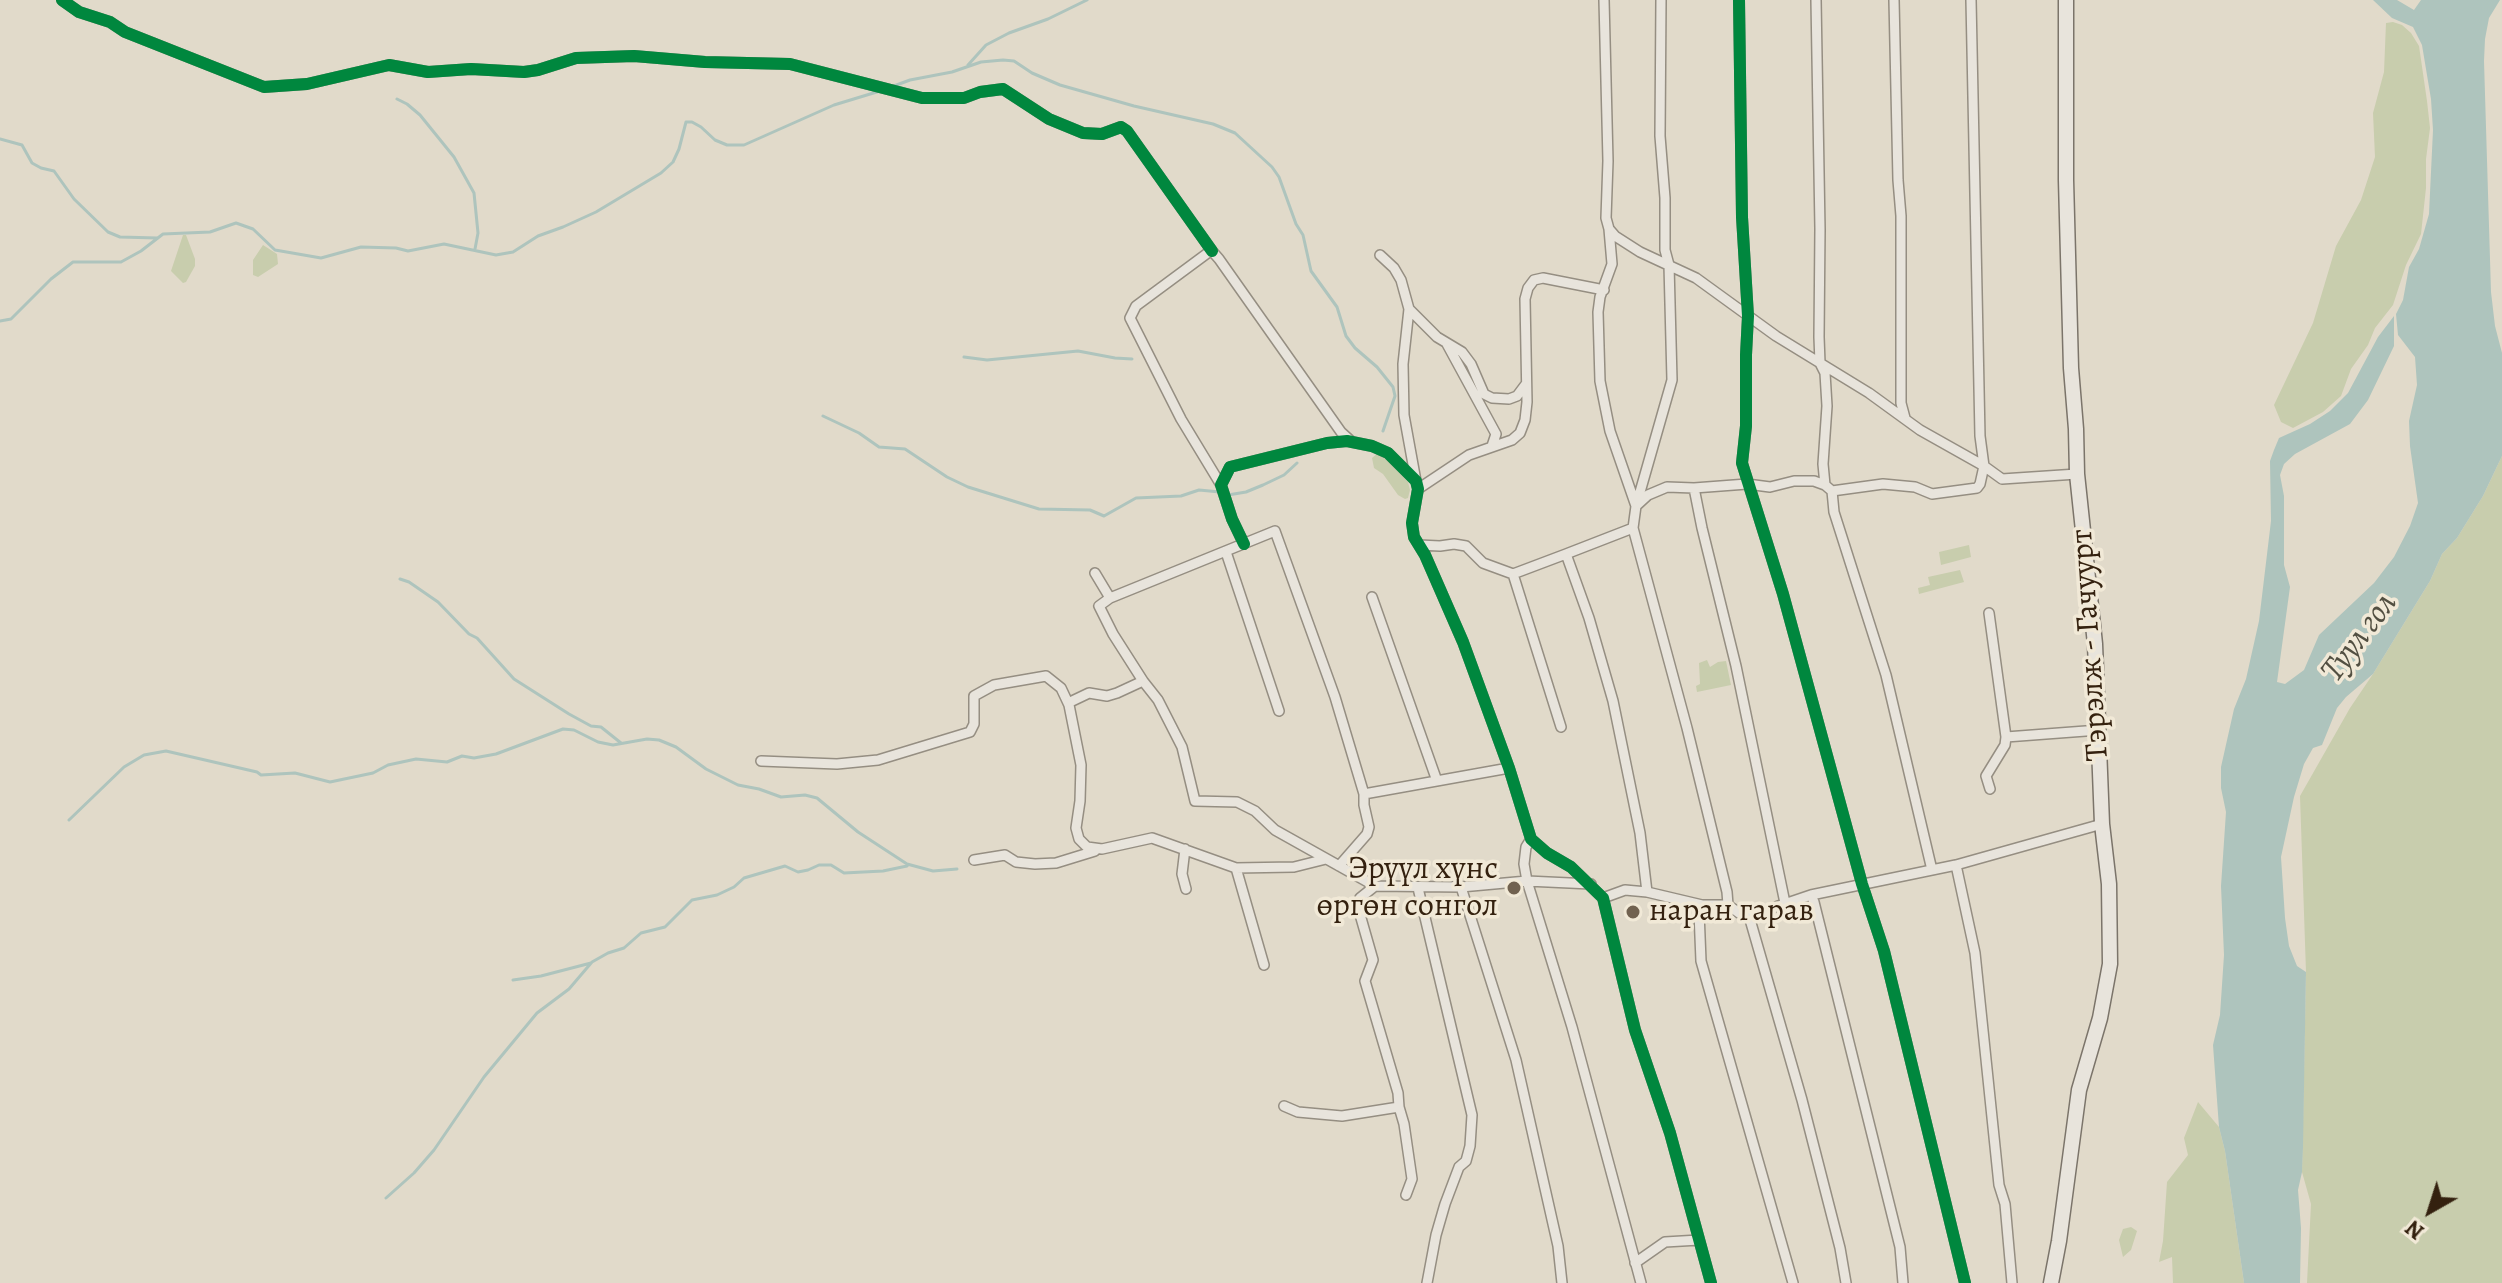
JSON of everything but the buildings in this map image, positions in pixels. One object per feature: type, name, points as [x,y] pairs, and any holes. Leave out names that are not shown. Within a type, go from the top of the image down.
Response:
[{"type":"main road","name":"Тэрэлж - Гачуурт","points":[[2051,1283],[2079,1090],[2100,1018],[2110,964],[2109,884],[2102,824],[2095,644],[2077,474],[2071,368],[2066,180],[2066,0]]},
{"type":"street","points":[[62,0],[79,12],[110,22],[125,32],[264,87],[307,84],[389,65],[428,72],[471,69],[524,72],[576,58],[634,56],[790,64],[922,98],[964,98],[1003,89],[1049,119],[1083,133],[1102,134],[1121,127],[1127,131],[1341,432],[1352,442]]},
{"type":"street","points":[[1604,0],[1608,161],[1606,218],[1612,264],[1598,312],[1600,381],[1610,431],[1636,506]]},
{"type":"street","points":[[1661,0],[1660,136],[1665,250],[1669,265],[1672,380],[1636,506],[1633,528],[1687,728],[1728,905]]},
{"type":"street","points":[[1739,0],[1742,217],[1748,316],[1746,426],[1742,463],[1783,594],[1862,884],[1884,951],[1965,1283]]},
{"type":"street","points":[[1816,0],[1820,363],[1825,373],[1827,406],[1823,464],[1834,512],[1886,675],[1932,870]]},
{"type":"street","points":[[1894,0],[1901,216],[1901,403],[1905,418]]},
{"type":"street","points":[[1636,506],[1648,495],[1667,487],[1747,484],[1770,487],[1794,481],[1814,481],[1828,488],[1883,484],[1915,487],[1932,494],[1977,488],[1980,484],[1984,466],[1980,436],[1971,0]]},
{"type":"street","points":[[1609,229],[1640,252],[1696,278],[1776,336],[2002,479],[2077,474]]},
{"type":"street","points":[[1212,251],[1136,306],[1130,318],[1181,419],[1221,485],[1244,544]]},
{"type":"street","points":[[1380,255],[1401,280],[1409,309],[1403,364],[1404,415],[1417,485],[1412,523],[1414,537],[1463,642],[1531,839],[1571,867],[1603,898],[1635,1030],[1670,1133],[1711,1283]]},
{"type":"street","points":[[1417,485],[1469,455],[1512,440],[1520,433],[1526,411],[1525,299],[1534,280],[1543,278],[1604,290]]},
{"type":"street","points":[[1409,309],[1422,324],[1462,352],[1471,364],[1484,394],[1509,399],[1517,396],[1526,384]]},
{"type":"street","points":[[1447,344],[1496,434],[1492,446]]},
{"type":"street","points":[[1221,485],[1230,467],[1327,443],[1352,442],[1388,453],[1417,485]]},
{"type":"street","points":[[1694,488],[1736,666],[1785,903]]},
{"type":"street","points":[[1419,545],[1466,546],[1483,563],[1513,574],[1633,528]]},
{"type":"street","points":[[1339,866],[1367,834],[1369,827],[1364,794],[1335,697],[1275,531],[1110,598],[1099,606],[1113,634],[1158,700],[1182,747],[1195,801],[1237,802],[1255,811],[1275,830],[1326,859],[1375,886],[1461,887],[1527,881],[1591,884]]},
{"type":"street","points":[[1226,552],[1279,711]]},
{"type":"street","points":[[1566,554],[1593,632],[1625,749],[1647,892]]},
{"type":"street","points":[[1095,573],[1110,598]]},
{"type":"street","points":[[1513,574],[1561,727]]},
{"type":"street","points":[[1372,597],[1437,781]]},
{"type":"street","points":[[1989,613],[2006,737],[2005,745],[1986,776],[1990,789]]},
{"type":"street","points":[[761,761],[837,764],[878,760],[970,732],[974,724],[974,696],[994,685],[1046,676],[1061,688],[1068,703],[1081,765],[1076,828],[1079,839],[1087,847],[1102,849]]},
{"type":"street","points":[[1068,703],[1089,693],[1107,696],[1143,681]]},
{"type":"street","points":[[2006,737],[2099,730]]},
{"type":"street","points":[[1364,794],[1509,768]]},
{"type":"street","points":[[1603,898],[1625,890],[1647,892],[1702,905],[1728,905],[1749,916],[1811,895],[1956,865],[2102,824]]},
{"type":"street","points":[[974,860],[1005,855],[1016,862],[1056,863],[1152,838],[1236,868],[1294,867],[1326,859]]},
{"type":"street","points":[[1531,839],[1526,847],[1524,864],[1527,881],[1572,1027],[1641,1283]]},
{"type":"street","points":[[1185,849],[1182,874],[1186,889]]},
{"type":"street","points":[[1956,865],[1975,953],[2012,1283]]},
{"type":"street","points":[[1236,868],[1264,965]]},
{"type":"street","points":[[1375,886],[1360,898],[1359,911],[1373,960],[1365,981],[1404,1124],[1412,1179],[1406,1195]]},
{"type":"street","points":[[1461,887],[1516,1060],[1558,1246],[1562,1283]]},
{"type":"street","points":[[1418,888],[1472,1115],[1466,1161],[1459,1167],[1445,1204],[1427,1283]]},
{"type":"street","points":[[1811,895],[1900,1247],[1903,1283]]},
{"type":"street","points":[[1702,905],[1699,912],[1701,961],[1793,1283]]},
{"type":"street","points":[[1749,916],[1802,1100],[1846,1283]]},
{"type":"street","points":[[1284,1106],[1298,1112],[1342,1116],[1399,1107]]},
{"type":"street","points":[[1635,1263],[1665,1242],[1699,1240]]},
{"type":"green space","points":[[2393,22],[2411,33],[2419,46],[2427,101],[2430,128],[2421,234],[2406,265],[2393,305],[2375,328],[2368,345],[2351,369],[2341,396],[2323,412],[2293,428],[2281,422],[2274,405],[2313,323],[2336,246],[2361,200],[2375,157],[2373,113],[2384,72],[2386,23]]},
{"type":"green space","points":[[183,235],[186,235],[195,266],[183,283],[171,271]]},
{"type":"green space","points":[[263,245],[277,254],[278,264],[258,277],[253,275],[253,260]]},
{"type":"green space","points":[[1379,452],[1385,452],[1408,482],[1408,498],[1398,495],[1383,474],[1374,468],[1372,458]]},
{"type":"green space","points":[[2502,456],[2502,1283],[2307,1283],[2311,1204],[2302,1172],[2306,972],[2300,796],[2350,708],[2430,581],[2442,554],[2457,538],[2483,496]]},
{"type":"green space","points":[[1969,545],[1971,557],[1941,565],[1939,552]]},
{"type":"green space","points":[[1960,570],[1964,582],[1919,594],[1918,588],[1930,585],[1928,577]]},
{"type":"green space","points":[[1707,660],[1710,667],[1726,661],[1731,685],[1697,692],[1696,686],[1700,684],[1699,663]]},
{"type":"green space","points":[[2198,1102],[2219,1127],[2244,1283],[2173,1283],[2172,1257],[2159,1262],[2167,1182],[2188,1155],[2184,1138]]},
{"type":"green space","points":[[2131,1227],[2137,1231],[2131,1250],[2123,1257],[2119,1240],[2123,1229]]},
{"type":"water","name":"Туул гол","points":[[2373,0],[2397,0],[2414,10],[2421,0],[2500,0],[2489,18],[2484,61],[2491,292],[2502,353],[2502,456],[2483,496],[2457,538],[2442,554],[2430,581],[2373,674],[2337,708],[2322,745],[2313,748],[2304,764],[2281,857],[2289,946],[2297,966],[2306,972],[2303,1147],[2298,1190],[2300,1283],[2244,1283],[2219,1127],[2213,1045],[2220,1015],[2224,955],[2221,886],[2226,812],[2221,767],[2259,621],[2271,521],[2270,461],[2274,450],[2279,438],[2330,411],[2348,393],[2378,337],[2394,316],[2394,346],[2368,400],[2350,424],[2295,454],[2284,464],[2280,475],[2284,496],[2284,565],[2290,587],[2277,682],[2285,684],[2304,670],[2319,635],[2374,583],[2394,557],[2418,503],[2409,421],[2417,385],[2415,357],[2398,335],[2396,314],[2429,214],[2433,130],[2431,99],[2422,45],[2413,27],[2392,18]]},
{"type":"waterway","points":[[968,65],[986,45],[1087,0]]},
{"type":"waterway","points":[[891,87],[981,62],[1014,61],[1060,85],[1213,124],[1235,133],[1279,177],[1303,235],[1311,271],[1337,307],[1346,336],[1393,387],[1395,396],[1383,431]]},
{"type":"waterway","points":[[0,321],[11,319],[73,262],[121,262],[163,234],[210,232],[236,223],[253,229],[275,250],[321,258],[361,247],[408,251],[444,244],[496,255],[513,252],[538,236],[596,212],[661,173],[673,162],[686,122],[701,127],[715,140],[727,145],[744,145],[834,105],[880,91]]},
{"type":"waterway","points":[[397,99],[420,115],[454,157],[474,193],[478,233],[475,249]]},
{"type":"waterway","points":[[0,139],[22,145],[32,163],[54,171],[74,199],[108,232],[120,237],[157,238]]},
{"type":"waterway","points":[[964,357],[987,360],[1078,351],[1132,359]]},
{"type":"waterway","points":[[823,416],[859,433],[879,447],[905,449],[968,487],[1039,509],[1090,510],[1104,516],[1136,498],[1181,496],[1199,490],[1220,492]]},
{"type":"waterway","points":[[1228,495],[1263,485],[1284,475],[1297,463]]},
{"type":"waterway","points":[[400,579],[438,602],[469,634],[477,638],[514,679],[569,714],[591,726],[601,727],[621,743]]},
{"type":"waterway","points":[[69,820],[124,767],[144,755],[166,751],[261,775],[295,773],[330,782],[373,773],[388,765],[416,759],[447,762],[462,756],[474,758],[496,754],[563,729],[574,730],[598,742],[613,745],[659,740],[738,785],[781,797],[805,795],[817,798],[858,832],[907,864],[933,871],[957,869]]},
{"type":"waterway","points":[[386,1198],[434,1150],[484,1077],[537,1013],[569,989],[592,962],[624,948],[641,933],[665,927],[692,900],[717,895],[744,878],[785,866],[798,872],[819,865],[831,865],[844,873],[907,866]]},
{"type":"waterway","points":[[513,980],[591,963]]},
{"type":"cycle path","points":[[62,0],[79,12],[110,22],[125,32],[264,87],[307,84],[389,65],[428,72],[471,69],[524,72],[576,58],[634,56],[790,64],[922,98],[964,98],[1003,89],[1049,119],[1083,133],[1102,134],[1121,127],[1127,131],[1212,251]]},
{"type":"cycle path","points":[[1739,0],[1742,217],[1748,316],[1746,426],[1742,463],[1783,594],[1862,884],[1884,951],[1965,1283]]},
{"type":"cycle path","points":[[1244,544],[1221,485],[1230,467],[1347,441],[1388,453],[1416,481],[1418,489],[1412,523],[1414,537],[1463,642],[1531,839],[1571,867],[1603,898],[1635,1030],[1670,1133],[1711,1283]]},
{"type":"place","name":"Эрүүл хүнс өргөн сонгол","points":[[1514,888]]},
{"type":"place","name":"наран гарав","points":[[1633,912]]}]
